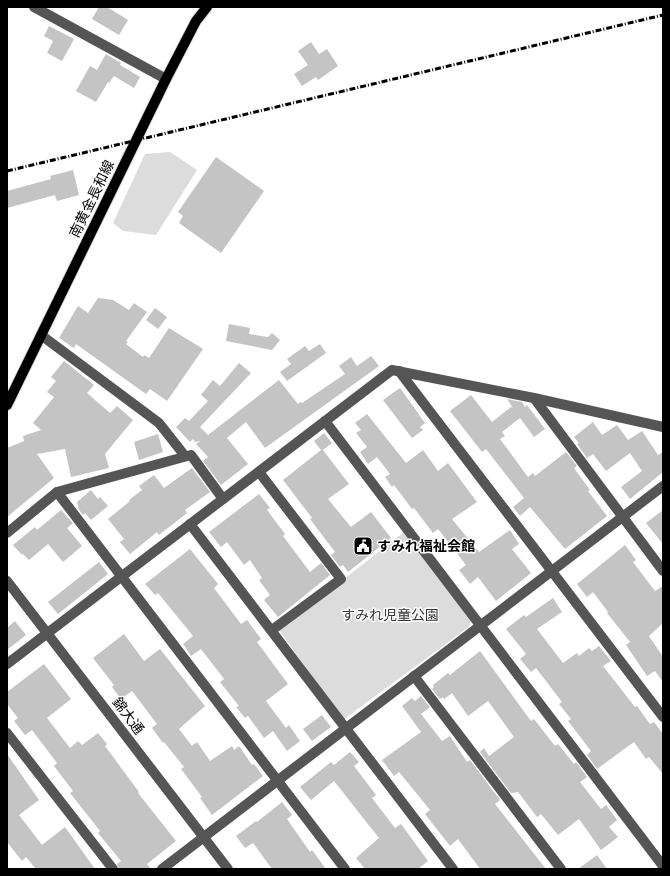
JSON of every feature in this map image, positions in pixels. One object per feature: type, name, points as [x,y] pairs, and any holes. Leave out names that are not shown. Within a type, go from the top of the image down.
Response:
[{"type":"main road","name":"南黄金長和線","points":[[7,405],[10,395],[42,336],[54,305],[166,79],[196,21],[207,7]]},
{"type":"street","points":[[34,7],[166,79]]},
{"type":"street","points":[[42,336],[159,423],[185,456]]},
{"type":"street","points":[[7,664],[46,632],[122,577],[392,370],[534,398],[663,427]]},
{"type":"street","points":[[399,371],[663,717]]},
{"type":"street","points":[[534,398],[621,517],[663,571]]},
{"type":"street","points":[[325,421],[663,866]]},
{"type":"street","points":[[7,534],[57,492],[191,455],[223,499]]},
{"type":"street","points":[[259,472],[341,579],[272,630]]},
{"type":"street","points":[[162,869],[663,486]]},
{"type":"street","points":[[57,492],[345,869]]},
{"type":"street","points":[[190,524],[453,869]]},
{"type":"street","name":"錦大通","points":[[7,581],[228,869]]},
{"type":"street","points":[[414,676],[561,869]]},
{"type":"street","points":[[7,732],[113,869]]},
{"type":"green space","points":[[170,152],[197,170],[156,235],[123,231],[113,223],[145,154]]},
{"type":"green space","name":"すみれ児童公園","points":[[404,532],[471,618],[470,626],[343,720],[279,630]]},
{"type":"building","points":[[99,7],[107,7],[128,20],[119,35],[92,19]]},
{"type":"building","points":[[49,26],[74,39],[62,61],[47,53],[53,41],[44,36]]},
{"type":"building","points":[[311,42],[319,54],[327,49],[338,66],[318,80],[316,77],[302,86],[294,74],[308,65],[298,51]]},
{"type":"building","points":[[106,54],[121,63],[120,65],[140,77],[134,88],[114,76],[109,83],[108,82],[96,102],[76,91],[90,66],[97,70]]},
{"type":"building","points":[[216,157],[264,191],[221,253],[179,223],[183,216],[178,212]]},
{"type":"building","points":[[73,170],[79,195],[57,201],[55,195],[7,208],[7,191],[51,179],[50,176]]},
{"type":"building","points":[[98,298],[113,300],[129,310],[134,303],[147,312],[126,341],[128,342],[126,344],[143,357],[144,355],[149,358],[169,328],[203,349],[167,401],[150,389],[146,394],[76,344],[74,348],[59,338],[78,306],[88,313]]},
{"type":"building","points":[[155,308],[167,317],[158,329],[146,320]]},
{"type":"building","points":[[229,324],[250,328],[249,334],[268,337],[272,333],[280,340],[272,350],[226,341]]},
{"type":"building","points":[[320,344],[326,353],[287,381],[280,372],[291,364],[287,359],[305,346],[309,351]]},
{"type":"building","points":[[371,356],[379,366],[265,448],[246,422],[227,438],[248,464],[221,485],[203,461],[208,457],[196,444],[200,441],[195,442],[193,439],[190,442],[176,427],[185,418],[189,421],[208,401],[201,395],[213,380],[220,386],[239,363],[251,373],[200,427],[208,435],[279,380],[298,404],[301,402],[302,403],[345,374],[339,366],[351,357],[357,366]]},
{"type":"building","points":[[64,361],[94,385],[87,393],[110,413],[117,406],[133,420],[105,454],[109,468],[71,477],[65,449],[37,454],[54,478],[7,517],[7,448],[24,441],[23,436],[41,430],[33,423],[54,397],[47,392],[56,381],[51,377]]},
{"type":"building","points":[[400,388],[425,423],[420,427],[423,430],[412,438],[383,400]]},
{"type":"building","points":[[471,395],[492,422],[511,407],[513,408],[507,399],[522,402],[525,407],[527,405],[545,429],[534,437],[520,418],[502,432],[505,436],[500,439],[528,477],[533,473],[535,476],[566,452],[577,466],[574,468],[590,490],[588,491],[607,516],[565,549],[530,507],[520,516],[513,507],[524,498],[486,449],[482,452],[450,411]]},
{"type":"building","points":[[367,414],[406,463],[423,450],[438,471],[448,463],[477,502],[452,519],[479,552],[510,530],[519,544],[512,549],[531,573],[496,601],[478,577],[470,584],[459,570],[466,565],[438,529],[433,533],[394,485],[392,487],[385,477],[390,474],[377,457],[368,464],[360,452],[367,447],[356,433],[361,430],[355,423]]},
{"type":"building","points":[[593,422],[602,435],[617,425],[628,440],[642,431],[658,455],[663,452],[663,472],[630,499],[621,487],[642,471],[630,453],[606,471],[593,454],[587,458],[577,444],[579,443],[574,437]]},
{"type":"building","points":[[324,433],[332,443],[323,450],[349,484],[328,499],[351,527],[371,512],[391,538],[348,572],[343,565],[340,567],[331,555],[335,552],[310,519],[312,518],[283,480],[321,450],[314,441]]},
{"type":"building","points":[[158,434],[163,452],[139,460],[134,442]]},
{"type":"building","points":[[192,468],[210,492],[185,510],[187,513],[159,535],[157,532],[130,554],[120,542],[124,539],[108,519],[142,490],[139,486],[154,475],[164,488]]},
{"type":"building","points":[[91,490],[98,499],[100,497],[108,506],[91,520],[85,513],[83,515],[79,510],[77,502]]},
{"type":"building","points":[[259,494],[270,508],[267,510],[285,534],[283,536],[310,572],[321,563],[330,575],[278,617],[264,600],[270,595],[259,580],[262,578],[250,560],[244,565],[227,542],[221,547],[209,532]]},
{"type":"building","points":[[61,510],[73,523],[67,528],[82,546],[63,562],[48,544],[29,560],[23,554],[22,555],[13,545],[35,527],[37,530]]},
{"type":"building","points":[[663,510],[663,544],[646,523]]},
{"type":"building","points":[[625,545],[636,560],[633,562],[655,591],[663,586],[663,623],[649,636],[663,657],[663,682],[655,671],[647,676],[626,645],[630,642],[607,613],[608,612],[593,592],[587,597],[577,584]]},
{"type":"building","points":[[190,549],[218,584],[214,588],[241,624],[247,620],[261,639],[257,642],[288,684],[266,701],[286,728],[289,725],[300,741],[287,751],[273,731],[264,738],[248,716],[245,718],[236,707],[239,706],[220,682],[224,679],[201,649],[191,656],[183,644],[193,636],[158,593],[155,595],[145,584]]},
{"type":"building","points":[[99,562],[108,574],[58,614],[48,602]]},
{"type":"building","points":[[553,598],[562,612],[537,629],[563,663],[577,653],[579,656],[589,648],[592,651],[599,646],[611,661],[603,666],[635,707],[637,706],[650,724],[654,722],[663,734],[663,774],[649,757],[646,759],[634,742],[597,769],[587,755],[591,751],[568,721],[571,719],[559,704],[562,702],[536,668],[531,672],[520,659],[526,654],[506,629],[524,615],[526,617]]},
{"type":"building","points":[[15,621],[26,635],[7,650],[7,628]]},
{"type":"building","points":[[124,634],[144,661],[160,649],[205,706],[179,729],[192,746],[197,742],[210,761],[232,746],[234,750],[239,746],[252,765],[254,764],[263,776],[212,815],[200,798],[202,797],[181,769],[184,767],[152,728],[157,724],[132,691],[121,699],[112,687],[114,685],[93,658]]},
{"type":"building","points":[[480,651],[531,721],[534,719],[555,746],[558,744],[574,764],[576,762],[587,777],[580,782],[601,809],[606,805],[617,820],[609,827],[618,837],[601,850],[579,819],[558,835],[541,814],[537,817],[518,792],[511,793],[480,752],[484,748],[489,756],[514,737],[488,701],[468,716],[452,693],[444,699],[443,697],[440,699],[432,689],[434,687],[433,685],[448,673],[450,675]]},
{"type":"building","points":[[44,664],[71,699],[47,718],[70,748],[78,741],[82,745],[98,733],[107,744],[105,746],[139,792],[138,793],[176,841],[147,864],[151,869],[119,869],[117,864],[121,861],[98,833],[100,831],[70,793],[73,791],[54,766],[57,763],[32,730],[25,735],[14,721],[18,718],[7,704],[7,692]]},
{"type":"building","points":[[421,696],[430,707],[421,714],[442,741],[450,736],[467,762],[470,760],[500,800],[495,804],[546,869],[480,869],[458,839],[450,846],[425,814],[430,810],[399,772],[394,776],[382,760],[421,732],[402,706],[412,698],[415,701]]},
{"type":"building","points":[[322,715],[331,727],[312,741],[303,729]]},
{"type":"building","points":[[350,752],[359,762],[354,766],[376,795],[372,798],[395,828],[401,824],[428,861],[418,869],[365,869],[356,858],[379,838],[334,781],[311,800],[300,787],[331,762],[334,765]]},
{"type":"building","points":[[7,754],[39,800],[19,815],[42,845],[65,827],[95,869],[36,869],[26,857],[22,861],[7,842]]},
{"type":"building","points":[[282,802],[292,815],[287,819],[310,852],[312,850],[326,869],[272,869],[253,843],[245,848],[236,836],[256,821],[257,822]]},
{"type":"building","points":[[597,855],[607,869],[578,869]]},
{"type":"railway","points":[[7,171],[663,15]]},
{"type":"place","name":"すみれ福祉会館","points":[[363,546]]}]
